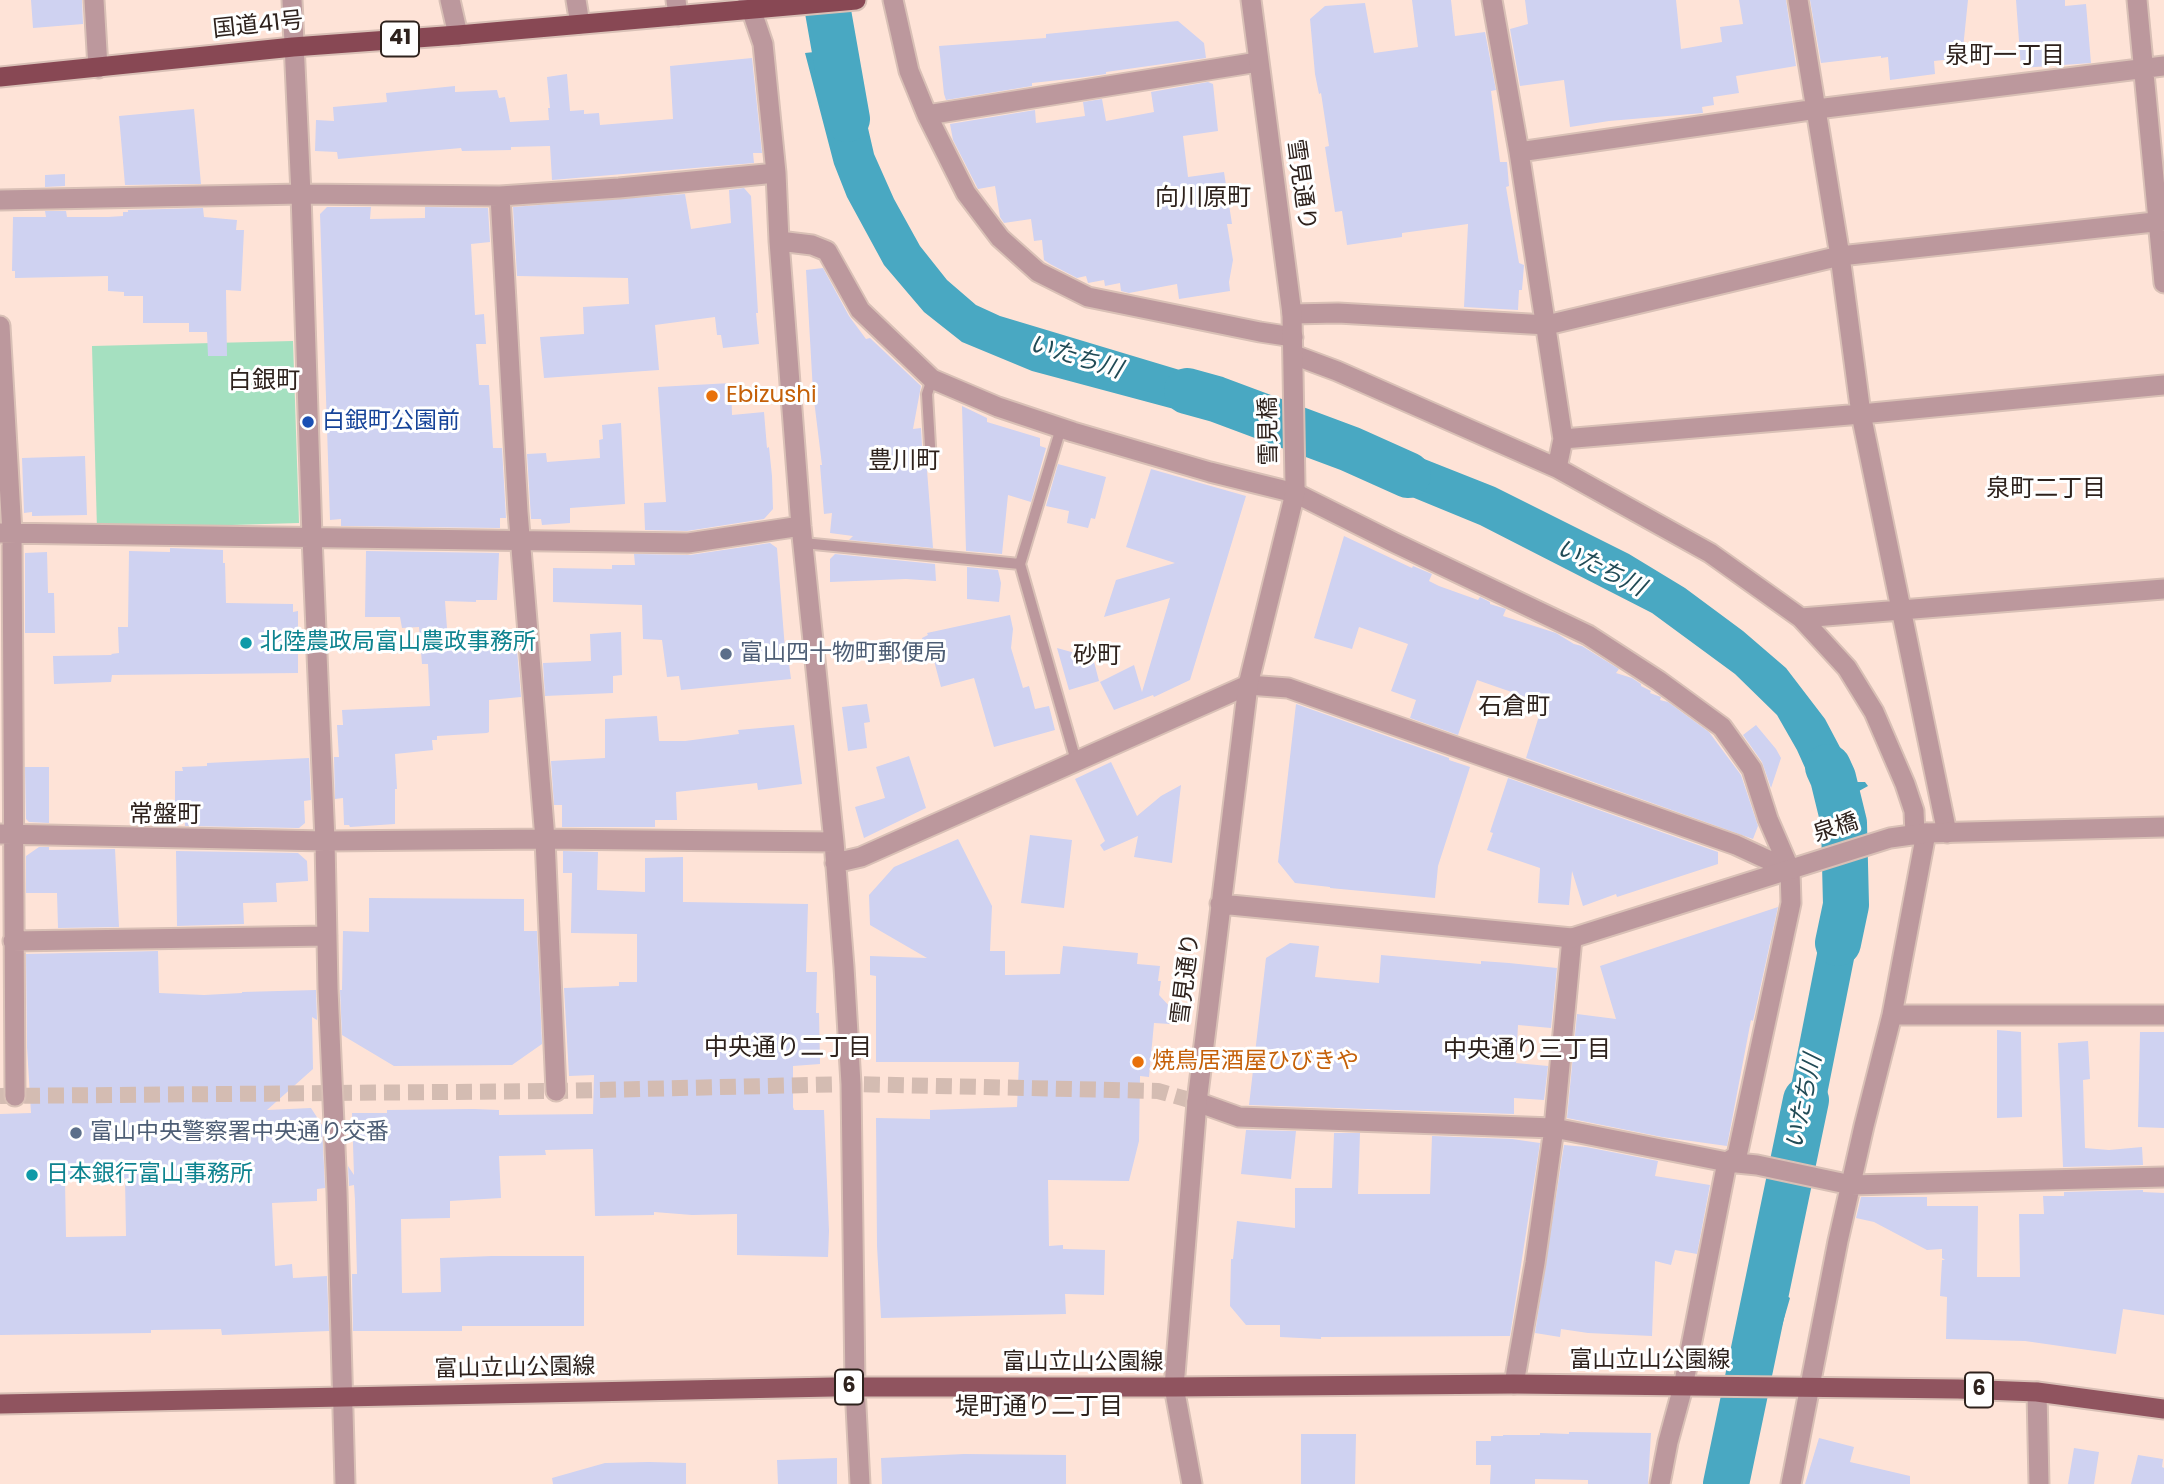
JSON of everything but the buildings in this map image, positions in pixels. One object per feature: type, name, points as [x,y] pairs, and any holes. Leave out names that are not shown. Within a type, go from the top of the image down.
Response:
[{"type":"highway","name":"国道41号","points":[[0,77],[293,47],[580,24],[677,8],[749,4],[799,5],[856,0]]},
{"type":"main road","name":"富山立山公園線","points":[[0,1404],[855,1387],[1514,1384],[2038,1392],[2164,1409]]},
{"type":"street","points":[[94,0],[99,68]]},
{"type":"street","points":[[292,0],[325,841],[345,1484]]},
{"type":"street","points":[[450,0],[458,35]]},
{"type":"street","points":[[576,0],[580,24]]},
{"type":"street","points":[[893,0],[909,71],[927,115],[966,193],[1000,238],[1038,272],[1088,297],[1260,332],[1293,346],[1337,371],[1557,468],[1710,553],[1801,618],[1847,668],[1874,712],[1908,793],[1920,834],[1892,1015],[1844,1184],[1801,1388],[1791,1484]]},
{"type":"street","name":"雪見通り","points":[[1251,0],[1292,314],[1294,377]]},
{"type":"street","points":[[1492,0],[1519,152],[1563,439],[1557,468]]},
{"type":"street","points":[[1798,0],[1840,256],[1861,414],[1947,833]]},
{"type":"street","points":[[2137,0],[2161,221],[2164,283]]},
{"type":"street","points":[[749,4],[763,44],[776,173],[802,535],[834,842],[851,1084],[855,1387],[860,1484]]},
{"type":"street","points":[[927,115],[1258,62]]},
{"type":"street","points":[[1519,152],[1817,109],[2164,66]]},
{"type":"street","points":[[0,200],[301,194],[500,195],[619,188],[776,173]]},
{"type":"street","points":[[500,195],[521,540],[545,839],[556,1091]]},
{"type":"street","points":[[1292,314],[1338,313],[1546,325],[1840,256],[2161,221]]},
{"type":"street","points":[[779,241],[812,245],[827,251],[860,310],[932,379],[998,407],[1061,428],[1210,472],[1295,489],[1393,542],[1588,635],[1659,681],[1722,727],[1752,769],[1768,819],[1793,869],[1791,903],[1737,1156],[1727,1163],[1691,1386],[1668,1443],[1660,1484]]},
{"type":"street","points":[[0,326],[6,533],[7,834],[13,941],[15,1096]]},
{"type":"street","name":"雪見橋","points":[[1294,377],[1295,489]]},
{"type":"street","points":[[1563,439],[2164,385]]},
{"type":"street","name":"雪見通り","points":[[1192,1484],[1174,1387],[1197,1102],[1248,685],[1295,489]]},
{"type":"street","points":[[6,533],[688,543],[802,535]]},
{"type":"street","points":[[1801,618],[2164,589]]},
{"type":"street","points":[[835,863],[861,857],[1248,685],[1288,688],[1736,845],[1793,869]]},
{"type":"street","name":"泉橋","points":[[1572,938],[1890,838],[1920,834],[2164,827]]},
{"type":"street","points":[[7,834],[325,841],[545,839],[834,842]]},
{"type":"street","points":[[1220,904],[1572,938],[1554,1128],[1514,1384]]},
{"type":"street","points":[[13,941],[327,936]]},
{"type":"street","points":[[1892,1015],[2164,1015]]},
{"type":"street","points":[[1197,1102],[1239,1117],[1554,1128],[1727,1163],[1758,1165],[1844,1184],[2164,1177]]},
{"type":"street","points":[[2038,1392],[2039,1484]]},
{"type":"lane","points":[[931,463],[927,394],[932,379]]},
{"type":"lane","points":[[1061,428],[1020,564],[1076,761]]},
{"type":"lane","points":[[802,535],[1020,564]]},
{"type":"green space","points":[[293,341],[299,523],[97,529],[92,346]]},
{"type":"water","name":"いたち川","points":[[855,48],[859,89],[874,154],[894,199],[920,246],[947,280],[976,305],[1000,316],[1221,380],[1246,390],[1246,433],[1215,420],[1032,371],[962,342],[924,312],[884,265],[847,197],[834,164],[805,53],[824,51],[825,57],[836,56],[837,49]]},
{"type":"water","name":"いたち川","points":[[1351,430],[1495,487],[1629,554],[1685,588],[1743,631],[1786,668],[1825,719],[1843,753],[1854,782],[1865,782],[1868,786],[1859,791],[1865,817],[1825,832],[1815,790],[1797,750],[1777,715],[1735,674],[1652,613],[1480,525],[1351,472]]},
{"type":"water","name":"いたち川","points":[[1867,874],[1866,899],[1813,1165],[1777,1157],[1823,923],[1825,887]]},
{"type":"water","name":"いたち川","points":[[1773,1180],[1808,1188],[1784,1294],[1790,1298],[1779,1336],[1735,1335]]},
{"type":"water","points":[[1719,1431],[1756,1431],[1744,1484],[1707,1484]]},
{"type":"waterway","name":"いたち川","points":[[826,0],[847,119]]},
{"type":"waterway","name":"いたち川","points":[[1187,391],[1216,399],[1350,449],[1408,475]]},
{"type":"waterway","name":"いたち川","points":[[1828,767],[1844,823],[1846,905],[1838,943]]},
{"type":"waterway","name":"いたち川","points":[[1726,1484],[1806,1100]]},
{"type":"tunnel","points":[[0,1096],[556,1091],[851,1084],[1158,1091],[1197,1102]]},
{"type":"place","name":"Ebizushi","points":[[712,396]]},
{"type":"place","name":"白銀町公園前","points":[[308,422]]},
{"type":"place","name":"北陸農政局富山農政事務所","points":[[246,643]]},
{"type":"place","name":"富山四十物町郵便局","points":[[726,654]]},
{"type":"place","name":"焼鳥居酒屋ひびきや","points":[[1138,1062]]},
{"type":"place","name":"富山中央警察署中央通り交番","points":[[76,1133]]},
{"type":"place","name":"日本銀行富山事務所","points":[[32,1175]]},
{"type":"district","name":"泉町一丁目","points":[[2005,57]]},
{"type":"district","name":"向川原町","points":[[1203,199]]},
{"type":"district","name":"白銀町","points":[[264,382]]},
{"type":"district","name":"豊川町","points":[[904,462]]},
{"type":"district","name":"泉町二丁目","points":[[2046,490]]},
{"type":"district","name":"砂町","points":[[1097,657]]},
{"type":"district","name":"石倉町","points":[[1514,708]]},
{"type":"district","name":"常盤町","points":[[165,816]]},
{"type":"district","name":"中央通り二丁目","points":[[788,1049]]},
{"type":"district","name":"中央通り三丁目","points":[[1527,1051]]},
{"type":"district","name":"堤町通り二丁目","points":[[1039,1408]]}]
